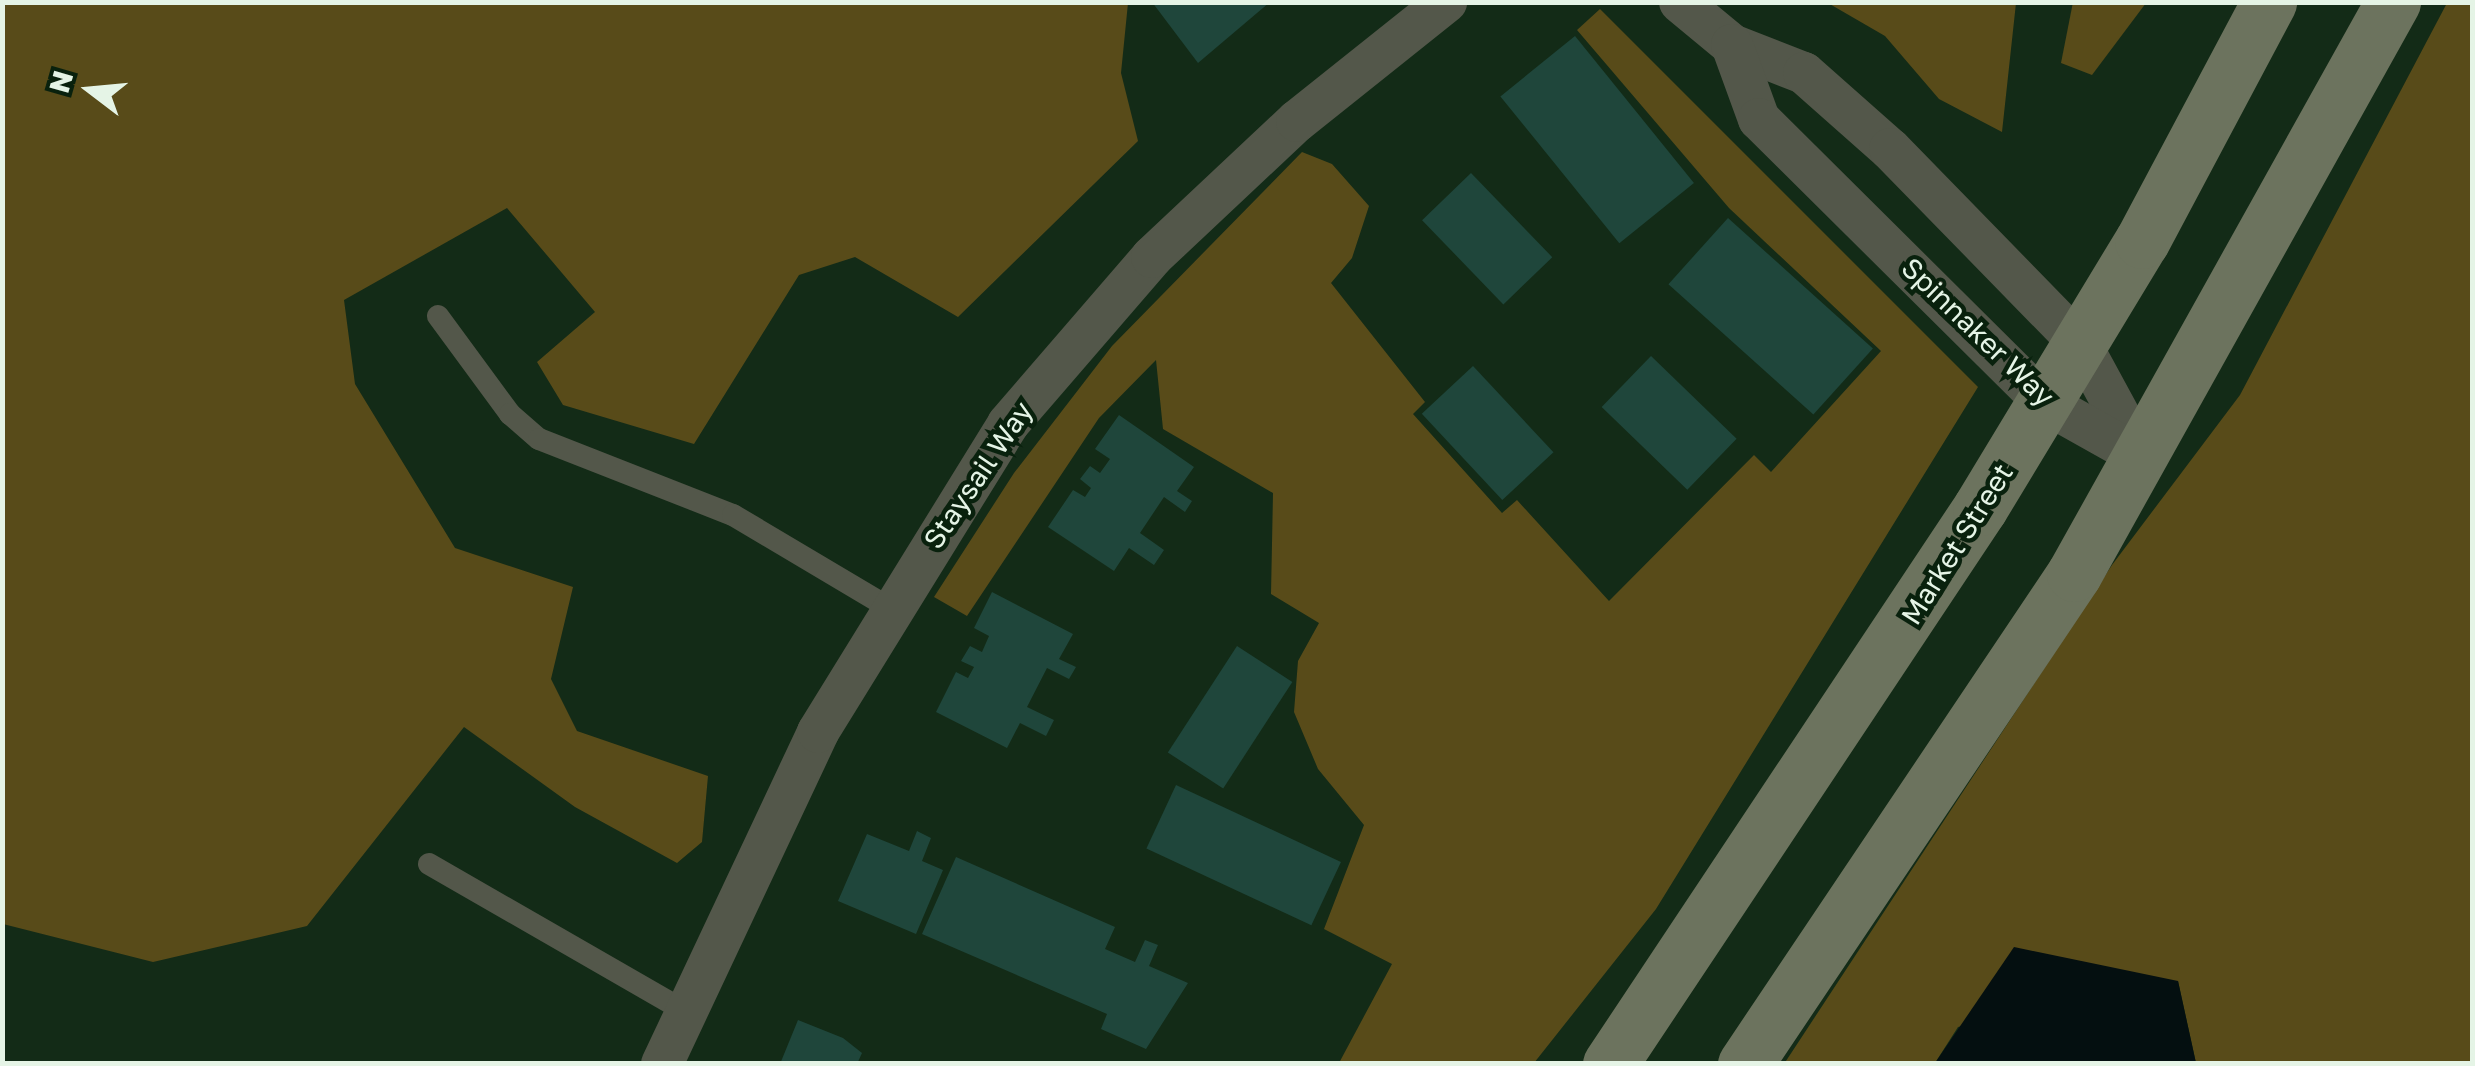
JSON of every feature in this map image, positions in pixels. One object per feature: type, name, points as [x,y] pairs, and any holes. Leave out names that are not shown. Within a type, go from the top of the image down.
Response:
[{"type":"main road","name":"Market Street","points":[[1610,1064],[1770,835],[2046,402],[2269,2]]},
{"type":"main road","points":[[1744,1064],[1964,747],[2144,458],[2393,2]]},
{"type":"street","name":"Staysail Way","points":[[662,1064],[818,732],[1008,424],[1074,340],[1296,122],[1446,2]]},
{"type":"street","name":"Spinnaker Way","points":[[1680,2],[1732,45],[1804,73],[2080,345],[2144,458]]},
{"type":"street","name":"Spinnaker Way","points":[[1732,45],[1759,119],[2046,402],[2144,458]]},
{"type":"lane","points":[[438,316],[510,414],[539,438],[733,515],[890,610]]},
{"type":"lane","points":[[429,864],[686,1012]]},
{"type":"shaded area","points":[[3,2],[1128,3],[1121,73],[1138,141],[958,317],[855,257],[799,275],[694,444],[563,405],[537,362],[595,312],[507,208],[344,300],[355,384],[455,548],[573,587],[551,679],[577,731],[708,776],[702,842],[677,863],[575,807],[464,727],[307,926],[153,962],[3,924]]},
{"type":"shaded area","points":[[2073,2],[2146,3],[2092,75],[2061,63]]},
{"type":"shaded area","points":[[1828,3],[2016,3],[2002,132],[1939,99],[1885,36]]},
{"type":"shaded area","points":[[2447,3],[2472,3],[2472,1063],[2196,1063],[2178,981],[1958,1027],[1935,1063],[1784,1064],[2112,565],[2240,395]]},
{"type":"shaded area","points":[[1600,9],[1978,387],[1656,909],[1534,1063],[1339,1063],[1392,964],[1324,929],[1364,825],[1318,769],[1294,712],[1298,661],[1319,623],[1271,594],[1273,493],[1163,429],[1156,360],[1099,418],[967,616],[934,597],[1014,473],[1112,346],[1302,152],[1332,164],[1369,206],[1352,258],[1331,283],[1425,402],[1413,414],[1502,513],[1517,500],[1609,601],[1754,455],[1771,472],[1881,351],[1729,208],[1577,30]]},
{"type":"shaded area","points":[[2014,947],[2178,981],[2196,1063],[1935,1063]]},
{"type":"building","points":[[1152,2],[1270,2],[1198,63]]},
{"type":"building","points":[[1575,36],[1694,183],[1619,243],[1500,96]]},
{"type":"building","points":[[1471,173],[1552,257],[1503,304],[1422,220]]},
{"type":"building","points":[[1728,218],[1873,348],[1813,415],[1668,284]]},
{"type":"building","points":[[1651,356],[1737,439],[1687,490],[1602,407]]},
{"type":"building","points":[[1473,366],[1553,452],[1502,500],[1422,414]]},
{"type":"building","points":[[1119,415],[1194,467],[1177,491],[1192,501],[1185,512],[1164,497],[1140,533],[1164,550],[1154,565],[1129,548],[1114,571],[1048,527],[1073,490],[1085,497],[1091,488],[1080,479],[1090,466],[1100,473],[1110,459],[1095,449]]},
{"type":"building","points":[[992,592],[1073,634],[1059,659],[1076,667],[1069,679],[1047,668],[1027,707],[1054,720],[1046,736],[1020,723],[1007,748],[936,712],[956,672],[968,678],[974,667],[961,661],[970,646],[982,652],[989,636],[974,628]]},
{"type":"building","points":[[1237,646],[1292,682],[1223,788],[1168,753]]},
{"type":"building","points":[[1176,785],[1341,862],[1311,925],[1146,848]]},
{"type":"building","points":[[917,831],[931,838],[922,861],[943,870],[916,934],[838,901],[867,834],[909,851]]},
{"type":"building","points":[[956,857],[1115,927],[1105,949],[1135,962],[1145,940],[1158,945],[1149,966],[1188,983],[1146,1049],[1101,1029],[1107,1014],[922,934]]},
{"type":"building","points":[[798,1020],[843,1038],[862,1053],[857,1064],[780,1064]]}]
